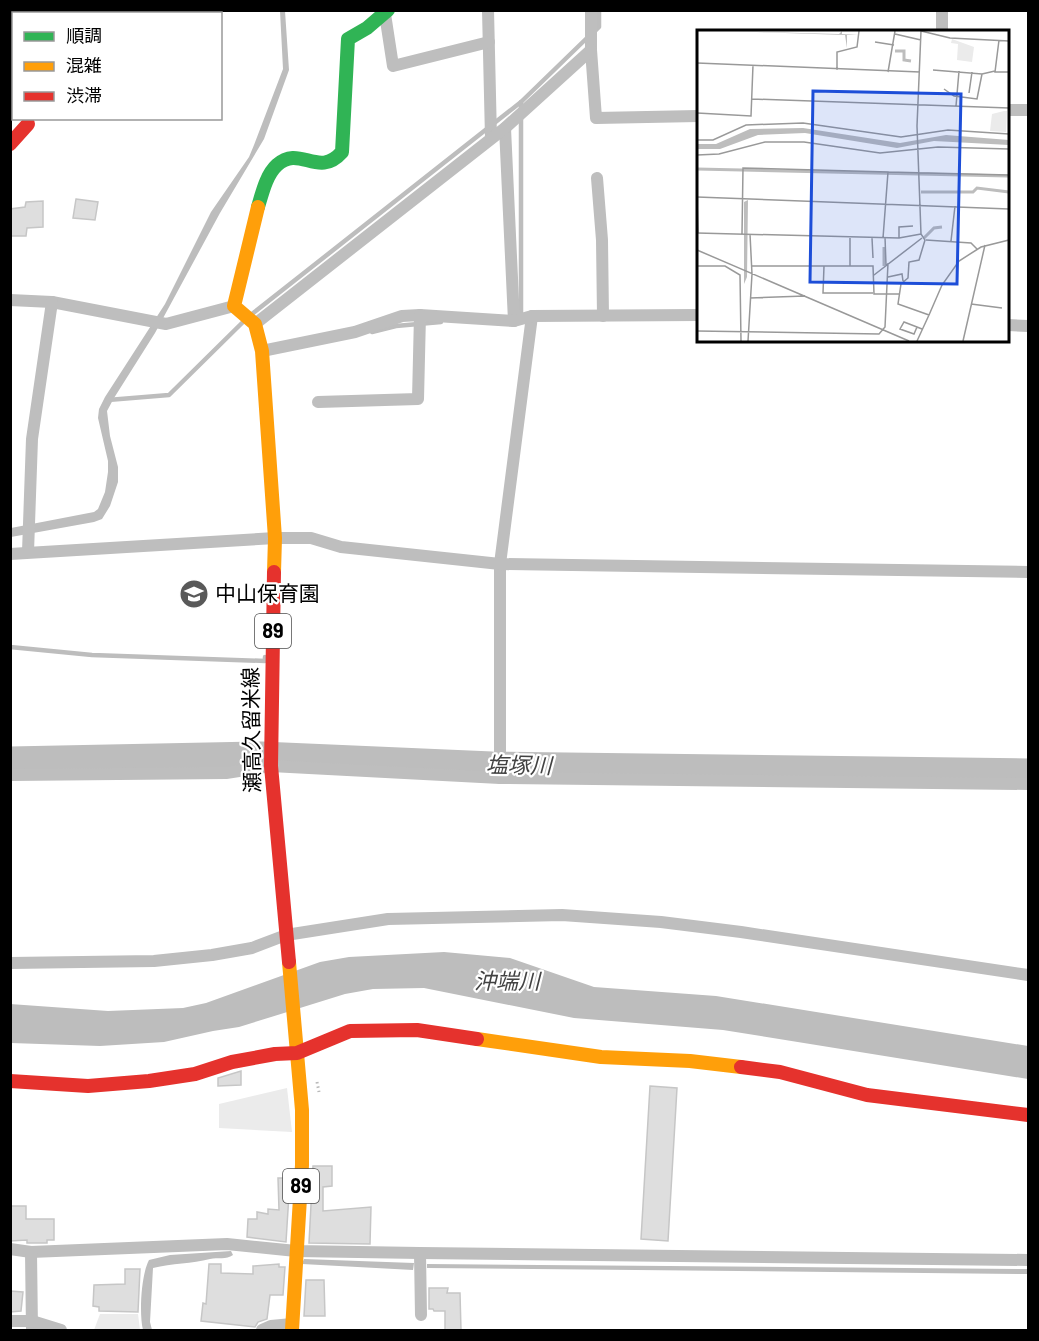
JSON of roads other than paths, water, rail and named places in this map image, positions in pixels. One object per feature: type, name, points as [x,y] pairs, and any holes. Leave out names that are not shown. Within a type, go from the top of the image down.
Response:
[{"type":"main road","name":"瀬高久留米線","points":[[292,1327],[302,1165],[302,1110],[271,766],[275,538],[262,351],[245,316],[262,192],[275,167],[282,161],[293,158],[328,165],[335,161],[342,152],[348,39],[386,12]]},
{"type":"main road","points":[[10,144],[31,121]]},
{"type":"main road","points":[[10,1081],[88,1086],[149,1081],[195,1074],[350,1031],[417,1030],[601,1057],[690,1061],[780,1072],[867,1095],[1029,1115]]},
{"type":"street","points":[[488,10],[491,138]]},
{"type":"street","points":[[591,10],[591,50],[596,118],[697,116]]},
{"type":"street","points":[[942,10],[942,30]]},
{"type":"street","points":[[386,12],[393,66],[489,42]]},
{"type":"street","points":[[10,300],[52,302],[166,324],[245,316],[505,128],[591,50]]},
{"type":"street","points":[[1009,110],[1029,110]]},
{"type":"street","points":[[505,128],[514,321]]},
{"type":"street","points":[[597,178],[602,240],[603,316]]},
{"type":"street","points":[[28,552],[32,439],[52,302]]},
{"type":"street","points":[[318,402],[418,399],[420,315]]},
{"type":"street","points":[[262,351],[355,332],[402,316],[420,315],[514,321],[532,316],[697,315]]},
{"type":"street","points":[[500,778],[500,564],[532,316]]},
{"type":"street","points":[[1009,325],[1029,326]]},
{"type":"street","points":[[10,554],[275,538],[311,538],[341,547],[500,564],[1029,572]]},
{"type":"street","points":[[10,775],[226,773],[271,766],[500,778],[1029,784]]},
{"type":"street","points":[[10,963],[144,962],[212,956],[388,919],[562,915],[661,922],[729,930],[1029,975]]},
{"type":"street","points":[[10,1249],[31,1252],[227,1244],[296,1251],[1029,1260]]},
{"type":"street","points":[[31,1252],[32,1326]]},
{"type":"street","points":[[420,1253],[421,1315]]},
{"type":"street","points":[[10,1321],[61,1330]]},
{"type":"street","points":[[262,1330],[271,1326],[292,1327]]},
{"type":"water","points":[[280,11],[285,11],[289,70],[264,139],[220,213],[155,333],[107,411],[110,436],[118,467],[118,482],[110,506],[102,519],[94,522],[11,537],[11,528],[94,512],[98,509],[105,492],[108,472],[108,461],[98,418],[99,409],[165,304],[211,212],[249,157],[283,69]]},
{"type":"water","name":"沖端川","points":[[444,952],[510,958],[594,987],[716,996],[1028,1046],[1028,1079],[723,1030],[574,1018],[424,988],[373,989],[345,994],[239,1027],[164,1042],[100,1046],[11,1043],[10,1004],[108,1011],[183,1008],[206,1003],[320,962],[349,957]]},
{"type":"water","points":[[231,1251],[233,1255],[228,1257],[153,1268],[150,1322],[152,1330],[143,1330],[142,1295],[144,1275],[149,1260],[170,1255]]},
{"type":"water","points":[[304,1259],[414,1263],[413,1270],[302,1264]]},
{"type":"water","points":[[427,1264],[1028,1269],[1028,1274],[427,1268]]},
{"type":"waterway","points":[[594,32],[599,27],[599,10]]},
{"type":"waterway","points":[[252,314],[521,102],[588,37]]},
{"type":"waterway","points":[[521,102],[521,318]]},
{"type":"waterway","points":[[108,400],[169,395],[243,322]]},
{"type":"waterway","points":[[372,332],[396,326],[441,322]]},
{"type":"waterway","points":[[10,647],[92,655],[265,661],[265,657]]},
{"type":"waterway","name":"塩塚川","points":[[10,760],[261,755],[492,765],[1028,772]]},
{"type":"place","name":"中山保育園","points":[[194,594]]}]
